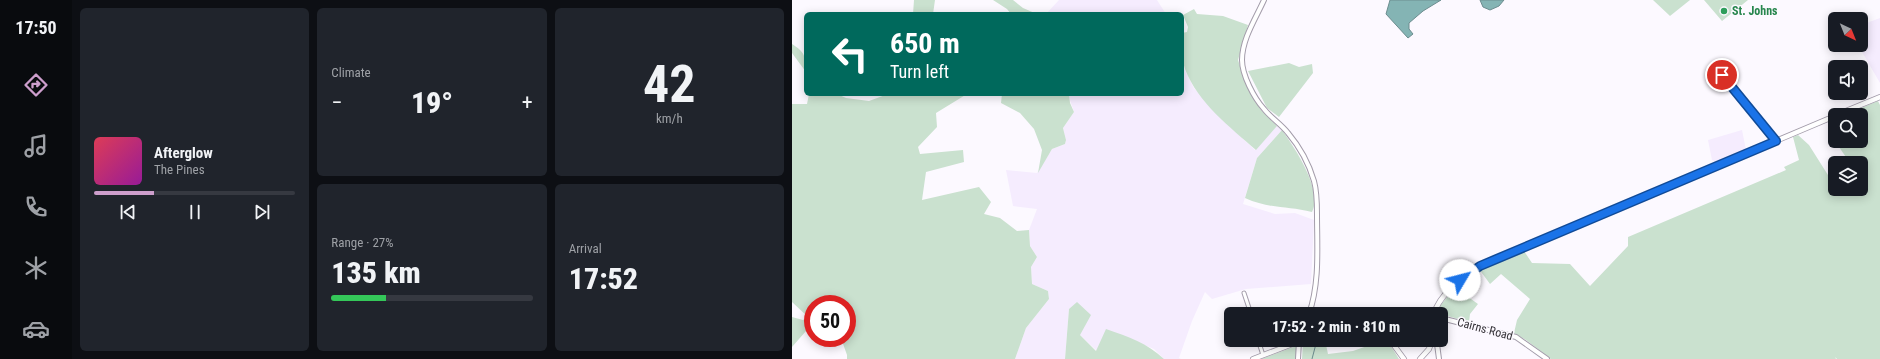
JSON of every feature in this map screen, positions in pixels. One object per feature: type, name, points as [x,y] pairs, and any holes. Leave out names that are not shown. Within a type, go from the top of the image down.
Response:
[{"type":"main road","points":[[1853,108],[1880,97]]},
{"type":"main road","points":[[1436,307],[1460,280],[1480,266],[1828,118]]},
{"type":"main road","points":[[1253,359],[1285,347]]},
{"type":"main road","points":[[1395,347],[1404,359]]},
{"type":"main road","points":[[1420,359],[1430,347]]},
{"type":"street","points":[[1264,0],[1247,37],[1242,60],[1247,80],[1263,109],[1287,131],[1295,142],[1314,180],[1318,205],[1317,263],[1315,291],[1311,307]]},
{"type":"street","points":[[1722,75],[1776,141]]},
{"type":"street","points":[[1244,294],[1248,307]]},
{"type":"street","name":"Cairns Road","points":[[1448,320],[1516,337],[1547,359]]},
{"type":"street","points":[[1260,347],[1263,355]]},
{"type":"street","points":[[1298,359],[1300,347]]},
{"type":"street","points":[[1437,347],[1439,359]]},
{"type":"shaded area","points":[[1059,0],[1157,0],[1165,12],[1048,12]]},
{"type":"shaded area","points":[[1880,18],[1880,83],[1862,52],[1868,52],[1868,22]]},
{"type":"shaded area","points":[[1184,68],[1194,88],[1222,119],[1255,150],[1277,126],[1282,130],[1257,158],[1243,204],[1275,214],[1295,213],[1314,220],[1311,284],[1246,289],[1212,299],[1205,292],[1192,321],[1179,358],[1181,359],[1164,359],[1154,349],[1107,330],[1097,351],[1080,335],[1069,309],[1065,359],[1015,359],[1026,328],[1049,299],[1048,291],[1032,284],[1031,267],[1037,257],[1030,246],[1029,230],[1037,209],[1013,206],[1006,170],[1037,173],[1052,149],[1065,144],[1066,140],[1063,128],[1074,112],[1069,96],[1184,96]]},
{"type":"shaded area","points":[[1742,130],[1746,150],[1716,163],[1712,160],[1708,140]]},
{"type":"green space","points":[[914,0],[935,0],[933,12],[913,12]]},
{"type":"green space","points":[[993,0],[1013,0],[1023,8],[1032,12],[1009,12]]},
{"type":"green space","points":[[1653,0],[1690,0],[1670,16]]},
{"type":"green space","name":"St. Johns","points":[[1704,0],[1748,0],[1722,21]]},
{"type":"green space","points":[[1194,9],[1197,14],[1223,16],[1248,25],[1238,60],[1245,81],[1255,101],[1261,110],[1277,126],[1256,150],[1206,104],[1191,81],[1184,65],[1184,33],[1187,32],[1188,27],[1184,14]]},
{"type":"green space","points":[[792,44],[804,55],[804,69],[792,53]]},
{"type":"green space","points":[[1289,63],[1299,67],[1312,64],[1313,73],[1279,117],[1267,108],[1248,71]]},
{"type":"green space","points":[[809,96],[842,96],[869,101],[883,96],[964,96],[936,113],[937,127],[918,147],[920,154],[963,150],[964,162],[926,172],[922,200],[979,187],[991,202],[984,214],[1000,218],[1017,231],[1029,230],[1030,246],[1037,257],[1031,267],[1032,284],[1048,291],[1049,299],[1026,328],[1015,359],[847,359],[844,347],[856,347],[856,295],[804,295],[804,313],[792,302],[792,104],[807,104]]},
{"type":"green space","points":[[1002,96],[1069,96],[1070,103],[1074,112],[1063,128],[1066,140],[1065,144],[1052,149],[1038,173],[1042,150],[1034,129],[1020,113],[1001,103]]},
{"type":"green space","points":[[1878,101],[1880,105],[1880,359],[1837,359],[1835,357],[1836,359],[1551,359],[1514,333],[1517,320],[1530,299],[1501,274],[1490,284],[1479,269],[1524,251],[1532,263],[1570,264],[1590,286],[1628,246],[1628,237],[1786,170],[1784,167],[1799,160],[1793,137],[1798,135],[1809,145],[1828,175],[1828,196],[1868,196],[1868,156],[1845,156],[1840,148],[1868,148],[1868,108],[1861,108]]},
{"type":"green space","points":[[1282,130],[1294,147],[1311,181],[1314,192],[1312,212],[1270,206],[1245,198],[1257,158]]},
{"type":"green space","points":[[1457,289],[1478,304],[1470,314],[1469,322],[1448,316],[1448,307],[1440,307]]},
{"type":"green space","points":[[1077,302],[1091,315],[1080,335],[1096,351],[1106,329],[1144,345],[1158,353],[1164,359],[1065,359],[1069,309]]},
{"type":"green space","points":[[792,317],[803,320],[804,333],[792,347]]},
{"type":"green space","points":[[1293,347],[1296,347],[1296,359],[1261,359]]},
{"type":"green space","points":[[1303,347],[1326,347],[1328,354],[1353,351],[1364,347],[1391,347],[1399,359],[1302,359]]},
{"type":"water","points":[[1390,0],[1441,0],[1423,11],[1409,23],[1409,29],[1413,34],[1408,38],[1386,14]]},
{"type":"water","points":[[1480,0],[1504,0],[1499,6],[1490,10],[1483,7]]},
{"type":"waterway","points":[[1312,359],[1315,347]]},
{"type":"place","name":"St. Johns","points":[[1724,11]]},
{"type":"route","points":[[1460,280],[1480,266],[1621,208],[1776,141],[1722,75]]}]
